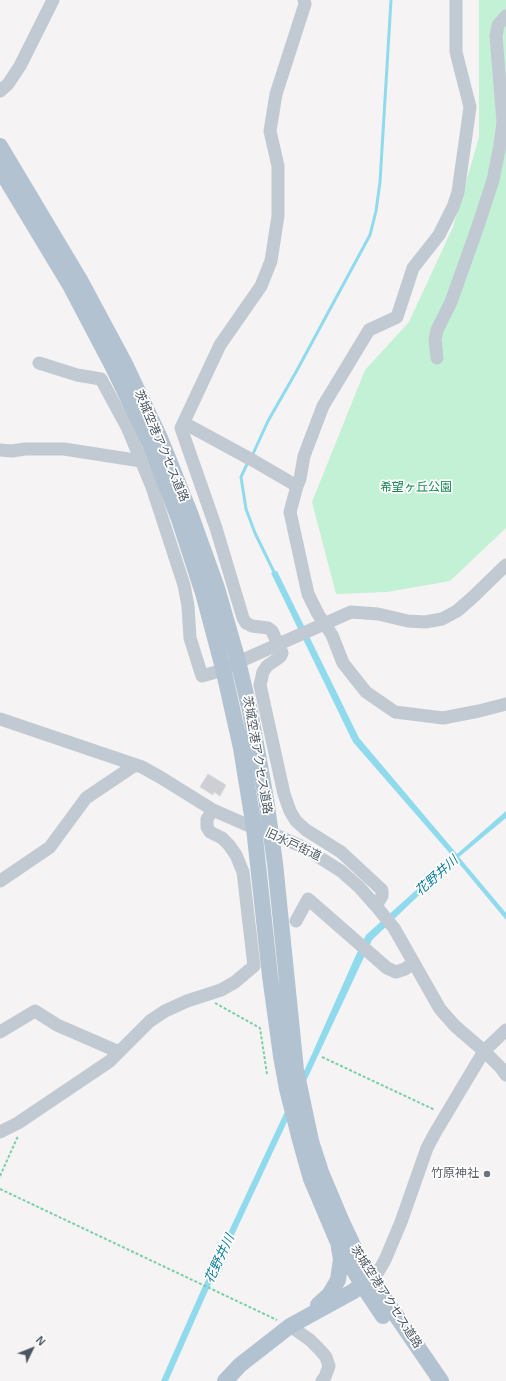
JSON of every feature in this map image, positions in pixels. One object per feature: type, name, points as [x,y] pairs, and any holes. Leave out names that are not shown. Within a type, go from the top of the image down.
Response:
[{"type":"main road","name":"茨城空港アクセス道路","points":[[0,146],[80,280],[124,362],[160,438],[190,512],[214,581],[238,661],[258,756],[271,833],[296,1070],[306,1118],[321,1172],[357,1254],[367,1282],[430,1381]]},
{"type":"main road","name":"茨城空港アクセス道路","points":[[0,169],[74,294],[113,367],[150,444],[179,519],[203,593],[223,668],[241,748],[254,828],[270,976],[287,1089],[311,1179],[339,1245],[442,1381]]},
{"type":"main road","points":[[307,1316],[329,1295],[338,1280],[341,1259],[339,1245]]},
{"type":"main road","points":[[225,1381],[240,1364],[290,1326],[367,1282]]},
{"type":"street","points":[[0,91],[8,84],[20,66],[53,0]]},
{"type":"street","points":[[304,0],[305,4],[276,94],[270,131],[278,166],[278,216],[271,261],[261,286],[220,345],[181,428],[216,528],[243,618],[246,623],[252,626],[268,628],[272,631],[282,653],[280,657],[267,666],[263,672],[260,685],[284,794],[290,811],[296,821],[306,830],[342,852],[382,890],[380,910]]},
{"type":"street","points":[[456,0],[456,52],[470,107],[458,192],[453,207],[439,235],[413,268],[397,317],[369,330],[324,406],[304,456],[300,479],[290,512],[308,594],[318,614],[332,635],[343,663],[366,692],[395,712],[443,718],[506,704]]},
{"type":"street","points":[[437,358],[435,339],[437,330],[451,302],[478,226],[493,180],[499,152],[503,122],[496,36],[498,25],[506,16]]},
{"type":"street","points":[[39,363],[77,375],[101,378],[128,429],[152,487],[184,585],[188,606],[190,638],[202,676],[279,645],[351,612],[378,614],[408,621],[425,622],[442,619],[457,611],[506,565]]},
{"type":"street","points":[[184,423],[297,486]]},
{"type":"street","points":[[0,450],[12,451],[25,448],[64,449],[141,461]]},
{"type":"street","name":"旧水戸街道","points":[[0,719],[135,765],[160,777],[212,810],[303,847],[335,867],[360,888],[394,928],[440,1009],[455,1026],[484,1051],[506,1075]]},
{"type":"street","points":[[0,881],[50,847],[86,798],[135,765]]},
{"type":"street","points":[[0,1132],[18,1123],[110,1061],[150,1021],[187,1001],[221,990],[235,982],[254,966],[243,872],[229,845],[222,838],[210,832],[207,827],[207,819],[212,810]]},
{"type":"street","points":[[296,921],[308,899],[387,968],[396,972],[405,969],[413,963]]},
{"type":"street","points":[[0,1032],[36,1011],[57,1025],[119,1052]]},
{"type":"street","points":[[367,1282],[378,1272],[385,1260],[401,1222],[427,1148],[484,1051],[506,1030]]},
{"type":"street","points":[[290,1326],[310,1340],[326,1357],[328,1366],[325,1378],[322,1381]]},
{"type":"path","points":[[202,996],[260,1028],[267,1074]]},
{"type":"path","points":[[322,1057],[446,1115]]},
{"type":"path","points":[[0,1176],[18,1137],[18,1123]]},
{"type":"path","points":[[0,1189],[290,1326]]},
{"type":"green space","name":"希望ヶ丘公園","points":[[479,0],[506,0],[506,528],[450,581],[387,592],[336,594],[312,502],[365,370],[409,322],[453,227],[479,137]]},
{"type":"water","name":"花野井川","points":[[277,571],[359,738],[457,854],[506,811],[506,818],[459,857],[506,913],[506,920],[456,860],[372,940],[205,1297],[168,1381],[161,1381],[199,1295],[366,935],[453,857],[353,742],[271,573]]},
{"type":"building","points":[[208,774],[226,785],[220,796],[214,792],[213,795],[200,787]]},
{"type":"waterway","points":[[252,456],[268,421],[370,235],[376,211],[380,182],[391,0]]},
{"type":"waterway","points":[[248,462],[241,477],[246,509],[255,533],[275,574]]},
{"type":"place","name":"竹原神社","points":[[487,1174]]}]
